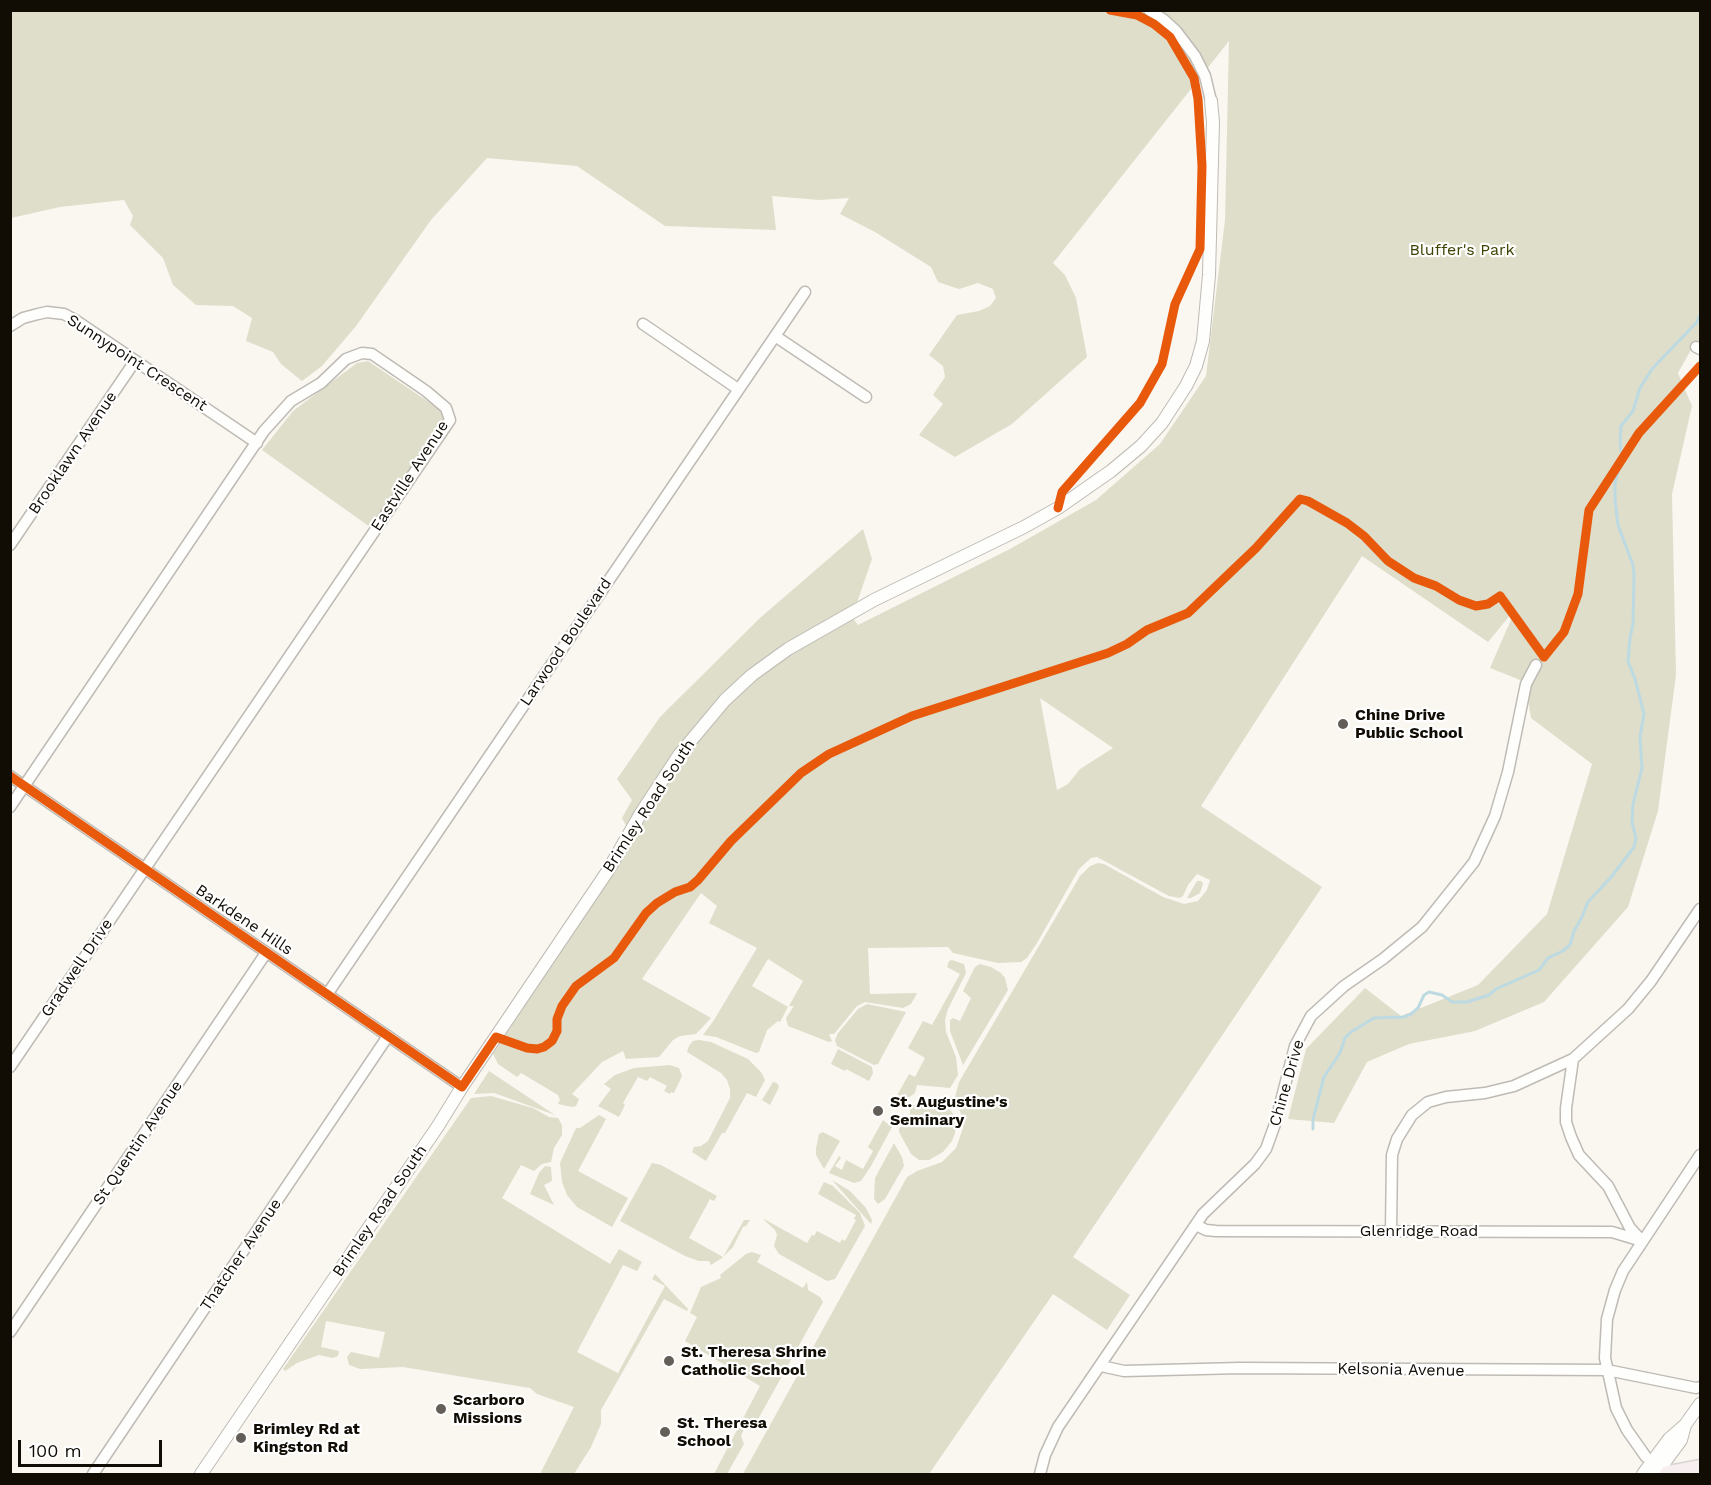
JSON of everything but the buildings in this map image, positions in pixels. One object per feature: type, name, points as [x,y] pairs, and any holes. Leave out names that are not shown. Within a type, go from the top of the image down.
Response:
[{"type":"main road","points":[[1668,1474],[1701,1468]]},
{"type":"street","points":[[1149,10],[1165,15],[1195,56],[1205,76],[1212,101]]},
{"type":"street","name":"Brimley Road South","points":[[201,1474],[438,1126],[607,872],[641,813],[679,755],[725,700],[752,675],[788,649],[874,600],[1058,508],[1112,471],[1141,446],[1162,423],[1196,366],[1205,330],[1209,275],[1212,101]]},
{"type":"street","name":"Larwood Boulevard","points":[[328,993],[805,292]]},
{"type":"street","name":"Sunnypoint Crescent","points":[[10,326],[23,318],[38,314],[47,312],[63,314],[257,443]]},
{"type":"street","points":[[643,324],[738,389]]},
{"type":"street","points":[[775,336],[866,397]]},
{"type":"street","name":"Eastville Avenue","points":[[10,807],[264,431],[291,401],[321,383],[346,359],[362,353],[372,354],[426,391],[446,408],[450,414],[450,420],[144,870]]},
{"type":"street","name":"Brooklawn Avenue","points":[[10,545],[135,361]]},
{"type":"street","name":"Chine Drive","points":[[1040,1474],[1045,1455],[1058,1427],[1196,1225],[1215,1201],[1255,1164],[1266,1149],[1275,1124],[1295,1046],[1311,1016],[1344,986],[1383,959],[1422,927],[1474,862],[1495,816],[1508,772],[1526,684],[1536,666]]},
{"type":"street","name":"Barkdene Hills","points":[[10,777],[462,1087]]},
{"type":"street","name":"Gradwell Drive","points":[[10,1067],[144,870]]},
{"type":"street","points":[[1391,1231],[1392,1155],[1397,1139],[1412,1115],[1428,1102],[1514,1086],[1573,1059],[1628,1009],[1651,981],[1701,909]]},
{"type":"street","name":"St Quentin Avenue","points":[[10,1332],[266,953]]},
{"type":"street","name":"Thatcher Avenue","points":[[93,1474],[388,1036]]},
{"type":"street","points":[[1573,1059],[1566,1108],[1566,1122],[1570,1137],[1580,1155],[1608,1186],[1630,1227],[1642,1241]]},
{"type":"street","points":[[1646,1456],[1630,1437],[1620,1417],[1607,1370],[1605,1336],[1615,1290],[1623,1271],[1701,1155]]},
{"type":"street","name":"Glenridge Road","points":[[1196,1225],[1206,1230],[1216,1231],[1612,1232],[1642,1241]]},
{"type":"street","name":"Kelsonia Avenue","points":[[1101,1366],[1124,1371],[1240,1368],[1607,1370],[1701,1387]]},
{"type":"street","points":[[1643,1474],[1669,1439],[1685,1425],[1701,1404]]},
{"type":"street","points":[[1656,1474],[1681,1440],[1685,1425]]},
{"type":"green space","name":"Bluffer's Park","points":[[10,11],[1700,11],[1700,342],[1696,341],[1678,373],[1692,406],[1672,494],[1676,675],[1658,811],[1628,907],[1544,1002],[1475,1031],[1409,1044],[1367,1062],[1334,1123],[1288,1119],[1306,1049],[1365,988],[1401,1016],[1478,985],[1547,914],[1592,764],[1531,718],[1525,682],[1490,668],[1516,608],[1488,642],[1362,556],[1201,806],[1322,887],[1073,1257],[1130,1295],[1107,1330],[1053,1294],[929,1474],[743,1474],[907,1177],[942,1162],[956,1148],[963,1128],[963,1120],[955,1097],[959,1082],[1080,876],[1090,866],[1098,863],[1104,864],[1163,897],[1184,904],[1198,901],[1207,890],[1210,880],[1197,874],[1183,896],[1180,898],[1169,896],[1097,857],[1091,858],[1079,869],[1037,943],[1027,958],[1021,962],[998,963],[953,953],[948,947],[868,948],[870,994],[917,993],[911,1004],[903,1008],[865,1002],[857,1006],[834,1034],[829,1034],[832,1041],[829,1042],[788,1026],[786,1018],[794,1006],[789,1006],[803,981],[768,959],[752,986],[788,1007],[780,1022],[778,1021],[767,1030],[759,1052],[756,1053],[716,1037],[703,1035],[757,948],[709,923],[717,906],[701,893],[642,979],[711,1018],[696,1034],[680,1036],[673,1040],[659,1057],[626,1059],[623,1051],[602,1062],[572,1094],[579,1099],[576,1106],[572,1107],[558,1104],[560,1100],[558,1095],[521,1073],[517,1077],[498,1064],[493,1054],[634,840],[622,818],[632,800],[617,779],[660,717],[760,618],[863,529],[872,559],[852,617],[858,625],[1010,549],[1096,500],[1160,444],[1206,376],[1225,220],[1229,41],[1053,263],[1065,275],[1076,298],[1087,357],[1012,424],[955,457],[919,435],[943,404],[933,395],[945,377],[943,366],[929,355],[957,315],[979,311],[990,306],[996,298],[993,289],[978,283],[959,289],[938,282],[931,267],[875,232],[840,214],[849,198],[819,200],[772,196],[776,230],[665,226],[577,166],[487,158],[431,220],[356,326],[322,366],[302,381],[281,364],[273,352],[246,341],[252,318],[233,306],[196,305],[173,285],[163,258],[130,225],[133,216],[124,200],[60,207],[11,218]],"holes":[[[1040,698],[1113,748],[1080,769],[1068,784],[1057,790]]]},
{"type":"green space","points":[[368,361],[442,411],[444,417],[442,424],[370,527],[262,450],[293,411],[357,363]]},
{"type":"green space","points":[[1197,881],[1203,884],[1200,893],[1187,898]]},
{"type":"green space","points":[[949,961],[964,964],[966,973],[945,1020],[946,1032],[956,1057],[958,1075],[950,1088],[917,1085],[915,1093],[899,1104],[894,1101],[909,1074],[915,1077],[925,1058],[908,1048],[923,1021],[932,1025],[960,974],[947,967]]},
{"type":"green space","points":[[980,964],[1001,973],[1008,990],[963,1065],[950,1031],[950,1020],[953,1018],[960,1021],[971,998],[963,991],[975,967]]},
{"type":"green space","points":[[867,1004],[906,1012],[878,1064],[874,1065],[837,1046],[835,1040],[858,1009]]},
{"type":"green space","points":[[693,1041],[711,1042],[748,1059],[761,1072],[765,1080],[756,1097],[747,1093],[725,1133],[722,1133],[706,1161],[692,1152],[694,1147],[701,1146],[708,1141],[730,1098],[730,1089],[721,1073],[687,1052]]},
{"type":"green space","points":[[838,1049],[872,1067],[873,1073],[869,1081],[831,1064]]},
{"type":"green space","points":[[670,1065],[679,1068],[682,1076],[674,1093],[664,1091],[667,1086],[650,1077],[647,1081],[638,1077],[623,1103],[625,1105],[619,1117],[598,1106],[611,1089],[604,1084],[615,1075],[634,1068]]},
{"type":"green space","points":[[489,1071],[555,1115],[494,1093],[474,1094]]},
{"type":"green space","points":[[773,1082],[779,1087],[770,1105],[762,1100]]},
{"type":"green space","points":[[491,1096],[533,1108],[549,1117],[558,1118],[562,1125],[562,1135],[554,1148],[551,1162],[542,1164],[534,1171],[521,1165],[502,1198],[610,1264],[619,1249],[642,1262],[637,1271],[623,1265],[577,1352],[618,1373],[665,1286],[652,1279],[655,1274],[688,1309],[687,1311],[664,1299],[601,1410],[601,1424],[591,1447],[574,1474],[540,1474],[574,1407],[537,1394],[530,1388],[403,1367],[360,1369],[349,1365],[347,1357],[351,1352],[379,1358],[385,1332],[326,1321],[321,1347],[339,1351],[338,1356],[333,1358],[319,1355],[297,1363],[285,1371],[283,1369],[471,1098]]},
{"type":"green space","points":[[931,1103],[948,1108],[952,1112],[956,1123],[955,1133],[943,1152],[929,1160],[919,1160],[911,1154],[899,1128],[904,1125],[913,1105]]},
{"type":"green space","points":[[599,1115],[606,1119],[578,1171],[628,1198],[612,1227],[577,1207],[567,1195],[562,1182],[560,1163],[576,1128],[580,1128]]},
{"type":"green space","points":[[883,1120],[892,1127],[861,1181],[854,1183],[829,1173],[839,1156],[841,1158],[835,1166],[842,1170],[846,1160],[863,1169],[873,1151],[868,1147]]},
{"type":"green space","points":[[823,1132],[840,1141],[824,1169],[816,1155],[819,1134]]},
{"type":"green space","points":[[894,1143],[904,1166],[885,1199],[878,1204],[874,1199],[875,1178]]},
{"type":"green space","points":[[652,1163],[661,1165],[717,1196],[714,1201],[710,1199],[689,1238],[722,1258],[711,1265],[709,1261],[699,1261],[685,1256],[620,1221]]},
{"type":"green space","points":[[545,1166],[551,1167],[552,1181],[544,1185],[554,1205],[530,1194],[539,1173]]},
{"type":"green space","points":[[832,1180],[850,1191],[866,1208],[872,1220],[871,1224]]},
{"type":"green space","points":[[824,1182],[833,1186],[860,1213],[865,1226],[835,1279],[827,1281],[779,1254],[774,1246],[777,1235],[775,1230],[764,1220],[807,1243],[817,1231],[840,1243],[842,1239],[845,1241],[856,1220],[854,1219],[856,1215],[818,1194]]},
{"type":"green space","points":[[744,1220],[750,1220],[743,1227],[733,1247],[723,1257]]},
{"type":"green space","points":[[752,1252],[761,1255],[757,1262],[803,1288],[807,1282],[808,1290],[820,1297],[823,1302],[756,1423],[747,1425],[744,1429],[741,1436],[744,1444],[727,1474],[714,1474],[760,1386],[685,1341],[697,1317],[690,1313],[701,1287],[721,1278],[720,1275],[746,1254]]},
{"type":"waterway","points":[[1313,1129],[1313,1119],[1324,1077],[1340,1053],[1345,1038],[1351,1032],[1374,1018],[1404,1017],[1411,1014],[1418,1008],[1424,995],[1429,992],[1442,995],[1452,1002],[1467,1002],[1489,995],[1496,989],[1539,970],[1548,958],[1570,945],[1588,902],[1634,847],[1636,838],[1632,822],[1633,804],[1642,768],[1640,737],[1644,714],[1628,661],[1633,624],[1633,565],[1618,525],[1615,499],[1615,483],[1622,458],[1621,426],[1633,411],[1640,388],[1652,369],[1697,322],[1700,315]]},
{"type":"cycle path","points":[[1058,508],[1062,492],[1140,403],[1162,364],[1175,304],[1200,249],[1202,166],[1198,99],[1194,78],[1170,37],[1154,24],[1137,15],[1110,10]]},
{"type":"cycle path","points":[[10,776],[462,1087],[496,1037],[527,1048],[537,1049],[552,1041],[557,1031],[557,1019],[562,1006],[576,986],[614,958],[646,913],[657,903],[675,892],[690,887],[698,880],[731,841],[801,773],[829,754],[912,716],[1108,653],[1127,644],[1147,630],[1188,613],[1256,548],[1300,499],[1308,501],[1347,523],[1364,536],[1388,561],[1414,578],[1436,586],[1459,600],[1476,606],[1488,604],[1500,596],[1544,657],[1564,632],[1578,594],[1589,510],[1639,433],[1700,366]]},
{"type":"place","name":"Chine Drive Public School","points":[[1343,724]]},
{"type":"place","name":"St. Augustine's Seminary","points":[[878,1111]]},
{"type":"place","name":"St. Theresa Shrine Catholic School","points":[[669,1361]]},
{"type":"place","name":"Scarboro Missions","points":[[441,1409]]},
{"type":"place","name":"St. Theresa School","points":[[665,1432]]},
{"type":"place","name":"Brimley Rd at Kingston Rd","points":[[241,1438]]}]
